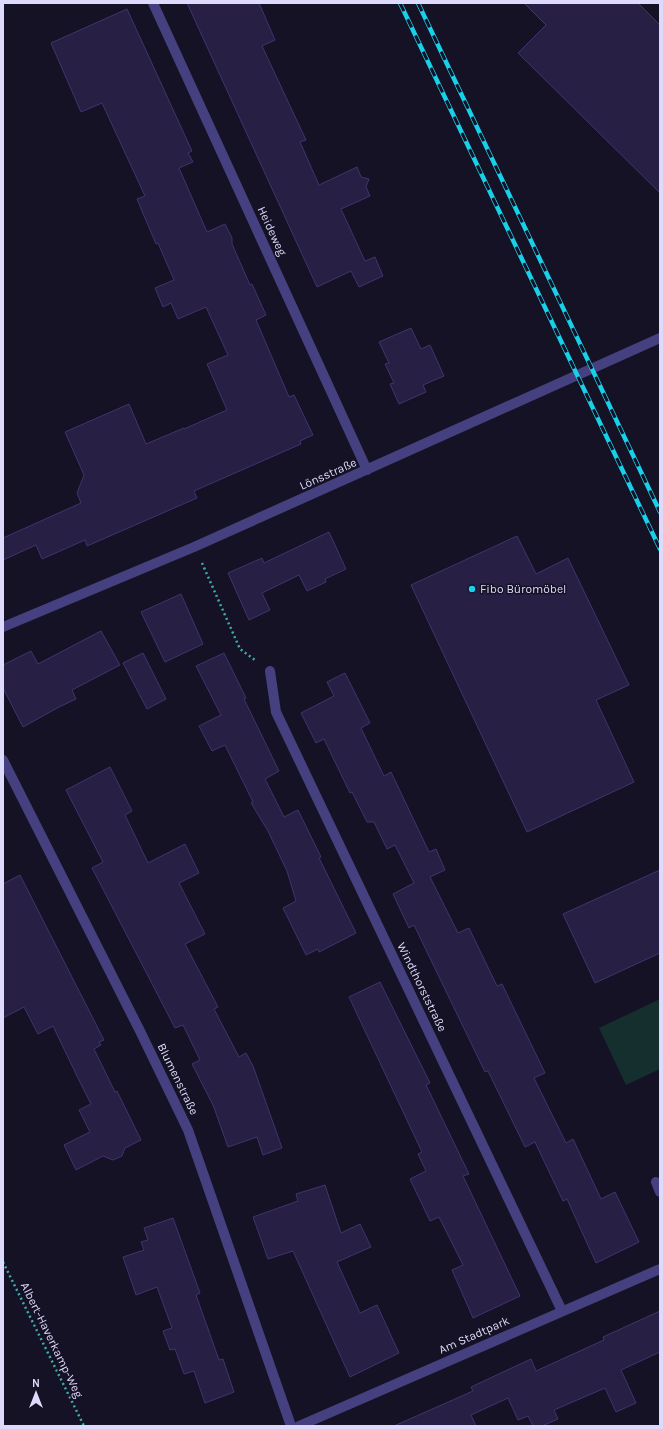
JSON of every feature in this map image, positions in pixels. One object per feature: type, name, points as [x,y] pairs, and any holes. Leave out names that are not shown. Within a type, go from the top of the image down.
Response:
[{"type":"street","name":"Heideweg","points":[[153,3],[367,470]]},
{"type":"street","name":"Lönsstraße","points":[[3,627],[194,547],[660,338]]},
{"type":"street","name":"Windthorststraße","points":[[270,671],[276,712],[562,1311]]},
{"type":"street","name":"Blumenstraße","points":[[3,760],[188,1130],[291,1426]]},
{"type":"street","points":[[656,1182],[660,1192]]},
{"type":"street","name":"Am Stadtpark","points":[[299,1426],[660,1269]]},
{"type":"path","points":[[194,547],[240,649],[270,671]]},
{"type":"path","name":"Albert-Haverkamp-Weg","points":[[3,1262],[84,1426]]},
{"type":"green space","points":[[660,999],[660,1069],[626,1085],[599,1028]]},
{"type":"building","points":[[187,3],[259,3],[275,40],[262,46],[306,140],[300,142],[319,185],[357,167],[361,177],[369,179],[366,187],[370,196],[341,209],[365,261],[375,257],[383,276],[359,287],[351,271],[317,287]]},
{"type":"building","points":[[524,3],[638,3],[660,25],[660,193],[518,53],[546,25]]},
{"type":"building","points":[[127,9],[192,151],[188,153],[193,162],[179,168],[207,232],[225,224],[250,285],[252,284],[266,315],[256,320],[289,397],[294,395],[313,435],[300,441],[301,444],[194,491],[197,498],[87,546],[85,540],[42,559],[36,545],[3,560],[3,538],[81,503],[77,493],[84,475],[65,432],[129,404],[146,444],[227,410],[207,364],[228,355],[206,307],[178,319],[171,303],[163,307],[155,288],[174,280],[158,243],[156,244],[137,199],[145,196],[102,103],[81,112],[51,43]]},
{"type":"building","points":[[411,328],[421,349],[430,345],[444,376],[423,385],[426,392],[399,404],[390,384],[394,383],[385,364],[389,363],[379,342]]},
{"type":"building","points":[[329,532],[346,569],[325,579],[326,582],[307,591],[299,575],[262,593],[270,610],[249,620],[228,573],[262,558],[264,563]]},
{"type":"building","points":[[517,536],[536,574],[568,558],[629,685],[596,700],[634,782],[527,832],[411,585]]},
{"type":"building","points":[[181,594],[203,644],[165,662],[141,612]]},
{"type":"building","points":[[101,631],[120,665],[72,690],[76,699],[23,727],[3,688],[3,665],[31,651],[38,664]]},
{"type":"building","points":[[143,653],[166,699],[147,709],[123,663]]},
{"type":"building","points":[[224,653],[246,698],[244,699],[279,771],[265,779],[284,817],[298,810],[321,857],[319,858],[356,933],[319,952],[318,949],[306,955],[283,908],[296,901],[287,871],[268,831],[251,803],[253,802],[225,745],[212,751],[199,726],[221,715],[196,666]]},
{"type":"building","points":[[345,673],[370,723],[361,728],[384,776],[391,772],[429,852],[436,849],[445,870],[430,877],[458,933],[469,928],[497,986],[502,984],[545,1073],[534,1078],[566,1143],[573,1139],[601,1199],[615,1192],[639,1242],[596,1263],[567,1199],[563,1201],[535,1142],[525,1147],[488,1071],[485,1072],[414,925],[409,928],[393,894],[414,883],[395,845],[387,849],[374,822],[367,822],[352,792],[350,793],[324,739],[316,743],[301,713],[334,696],[327,682]]},
{"type":"building","points":[[110,767],[132,811],[125,815],[148,863],[185,844],[199,873],[179,883],[205,934],[185,944],[218,1007],[214,1009],[239,1057],[246,1053],[253,1066],[282,1148],[263,1155],[257,1137],[228,1147],[213,1105],[192,1064],[200,1060],[183,1025],[175,1028],[92,868],[103,862],[66,790]]},
{"type":"building","points":[[660,870],[660,953],[595,983],[563,914]]},
{"type":"building","points":[[20,875],[104,1040],[99,1042],[101,1045],[94,1049],[141,1140],[125,1148],[122,1156],[113,1160],[103,1156],[76,1170],[64,1145],[90,1132],[79,1110],[91,1104],[53,1026],[38,1034],[24,1007],[3,1018],[3,884]]},
{"type":"building","points":[[380,982],[430,1083],[426,1085],[469,1174],[463,1176],[520,1296],[473,1318],[452,1270],[463,1265],[439,1217],[430,1221],[410,1179],[426,1171],[418,1154],[422,1152],[349,997]]},
{"type":"building","points":[[325,1185],[341,1233],[360,1224],[371,1247],[337,1262],[360,1313],[377,1305],[399,1353],[350,1377],[293,1251],[268,1259],[253,1217],[298,1201],[296,1194]]},
{"type":"building","points":[[173,1218],[200,1293],[196,1295],[219,1360],[223,1359],[234,1392],[205,1403],[194,1371],[184,1374],[175,1349],[170,1350],[163,1331],[172,1328],[157,1287],[136,1295],[123,1257],[144,1250],[141,1242],[148,1240],[144,1228]]},
{"type":"building","points":[[660,1311],[660,1352],[621,1370],[636,1403],[616,1412],[605,1388],[554,1410],[558,1419],[542,1426],[533,1426],[528,1416],[518,1420],[508,1398],[471,1415],[476,1426],[394,1426],[473,1391],[471,1387],[531,1359],[536,1371],[604,1340],[603,1337]]},
{"type":"railway","points":[[400,3],[660,549]]},
{"type":"railway","points":[[418,3],[660,512]]},
{"type":"place","name":"Fibo Büromöbel","points":[[472,589]]}]
